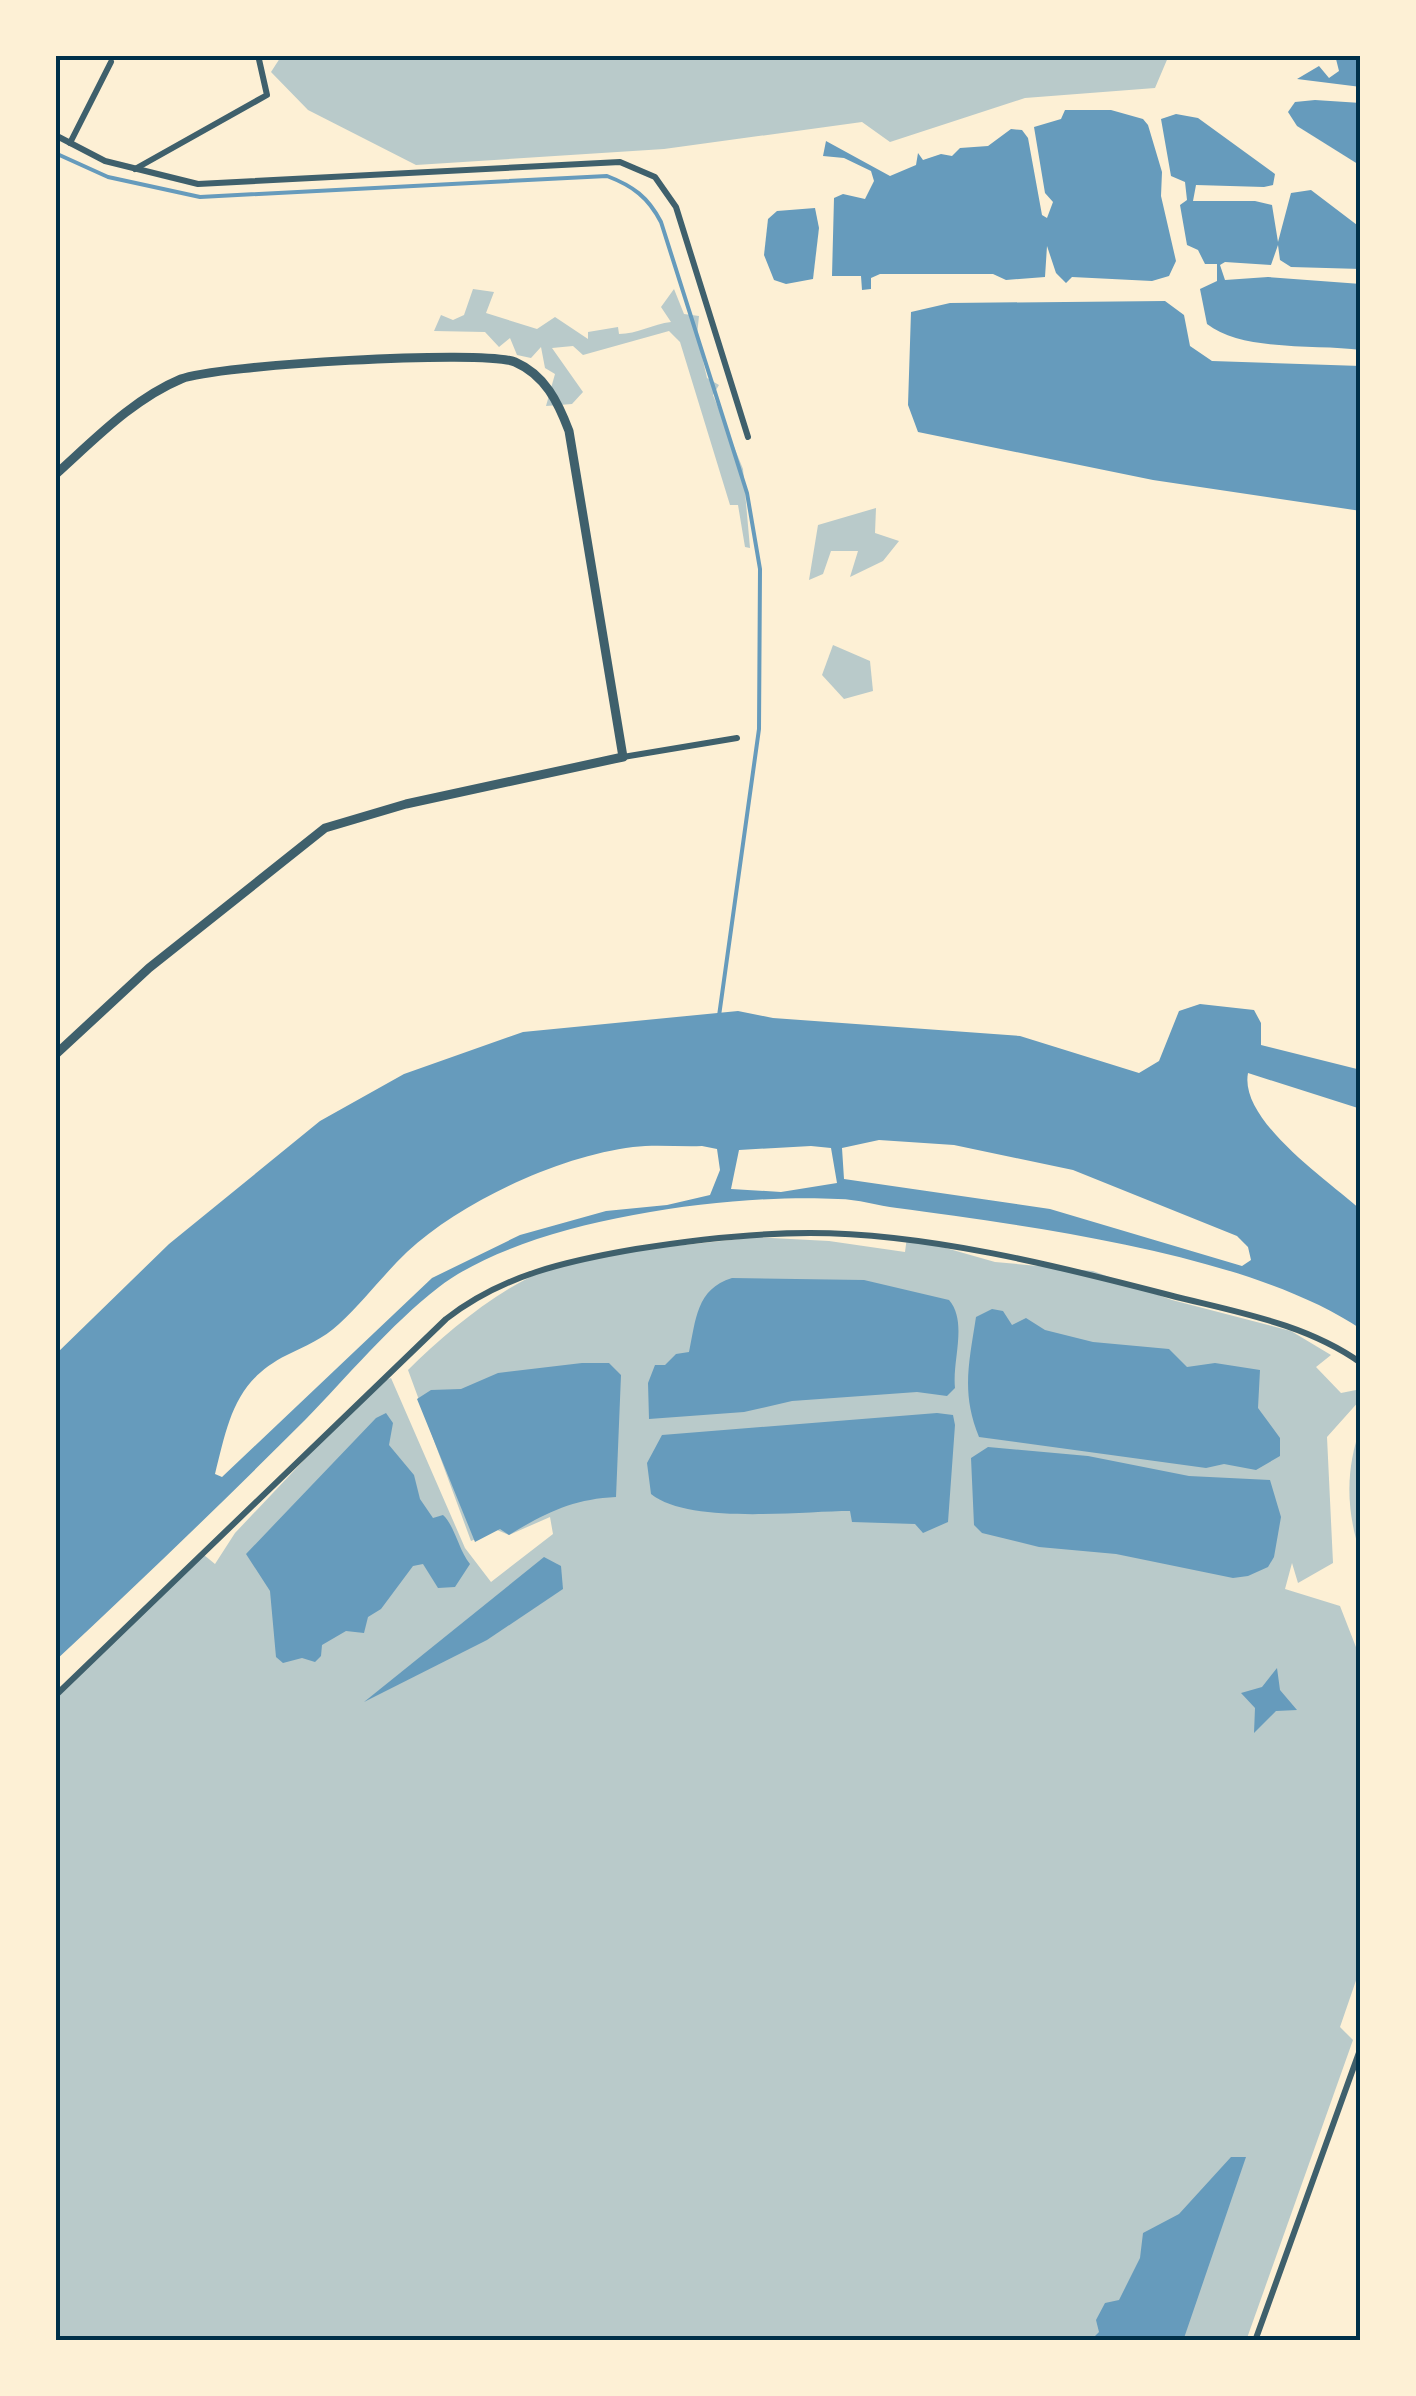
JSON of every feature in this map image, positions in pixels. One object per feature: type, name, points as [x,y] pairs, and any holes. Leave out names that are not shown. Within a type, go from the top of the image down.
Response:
[{"type":"street","points":[[135,169],[268,94],[258,55]]},
{"type":"street","points":[[70,142],[111,62]]},
{"type":"street","points":[[55,135],[105,161],[198,184],[620,162],[647,170],[676,207],[748,437]]},
{"type":"street","points":[[57,468],[149,393],[188,376],[288,364],[473,356],[515,362],[550,388],[569,432],[623,757]]},
{"type":"street","points":[[55,1055],[149,968],[325,828],[406,804],[623,757],[737,738]]},
{"type":"street","points":[[55,1696],[446,1319],[512,1278],[562,1263],[678,1242],[811,1233],[924,1244],[1095,1276],[1296,1328],[1361,1364]]},
{"type":"street","points":[[1256,2341],[1361,2047]]},
{"type":"shaded area","points":[[282,55],[1169,55],[1155,88],[1025,98],[890,142],[862,122],[664,149],[416,165],[308,110],[271,72]]},
{"type":"shaded area","points":[[473,289],[494,292],[486,313],[537,329],[555,317],[588,339],[588,332],[618,327],[619,334],[626,334],[671,322],[661,307],[674,289],[684,314],[699,316],[697,335],[707,378],[719,385],[713,395],[743,469],[750,548],[745,547],[738,505],[730,505],[680,342],[669,331],[583,355],[573,346],[552,348],[583,392],[572,404],[546,406],[555,374],[545,368],[541,347],[531,358],[517,355],[510,338],[499,347],[485,332],[434,331],[441,315],[453,320],[464,315]]},
{"type":"shaded area","points":[[876,508],[875,533],[899,541],[883,561],[850,577],[858,551],[831,551],[823,574],[809,580],[818,525]]},
{"type":"shaded area","points":[[833,645],[870,661],[873,691],[844,699],[822,675]]},
{"type":"shaded area","points":[[754,1237],[829,1241],[905,1252],[907,1237],[995,1262],[1093,1271],[1172,1300],[1291,1331],[1331,1355],[1316,1367],[1341,1393],[1361,1389],[1361,1399],[1327,1437],[1333,1563],[1298,1583],[1292,1563],[1285,1589],[1340,1606],[1361,1660],[1361,1966],[1340,2027],[1353,2040],[1246,2341],[55,2341],[55,1696],[204,1555],[215,1564],[235,1533],[375,1385],[391,1378],[465,1548],[491,1582],[553,1534],[550,1517],[509,1535],[497,1530],[471,1541],[408,1370],[490,1301],[562,1263]]},
{"type":"shaded area","points":[[1361,1427],[1361,1555],[1349,1491]]},
{"type":"water","points":[[1335,55],[1361,60],[1361,87],[1297,79],[1319,66],[1329,78],[1339,71]]},
{"type":"water","points":[[1295,102],[1361,103],[1361,166],[1297,126],[1288,112]]},
{"type":"water","points":[[1065,110],[1111,110],[1143,119],[1148,125],[1162,172],[1161,196],[1176,261],[1169,276],[1152,281],[1072,277],[1066,283],[1056,273],[1047,246],[1045,277],[1006,280],[993,274],[880,274],[871,278],[871,289],[862,290],[861,276],[832,276],[834,198],[843,194],[865,199],[874,181],[871,171],[844,158],[823,156],[826,141],[890,176],[916,165],[918,153],[923,160],[941,154],[952,156],[960,148],[988,146],[1011,129],[1022,130],[1028,138],[1042,215],[1047,218],[1053,202],[1045,193],[1034,127],[1061,119]]},
{"type":"water","points":[[1176,114],[1198,118],[1275,174],[1273,185],[1264,187],[1196,185],[1193,201],[1255,201],[1272,205],[1278,242],[1291,193],[1311,190],[1361,228],[1361,269],[1291,267],[1280,260],[1278,245],[1271,265],[1220,265],[1225,280],[1268,277],[1361,284],[1361,350],[1260,343],[1222,333],[1207,324],[1200,289],[1217,281],[1217,264],[1205,264],[1198,250],[1187,245],[1180,205],[1187,200],[1185,182],[1171,176],[1161,119]]},
{"type":"water","points":[[815,208],[819,228],[813,279],[786,284],[774,280],[764,255],[768,219],[777,211]]},
{"type":"water","points":[[1165,301],[1184,315],[1190,346],[1212,361],[1361,366],[1361,511],[1153,480],[918,432],[908,405],[911,312],[950,303]]},
{"type":"water","points":[[1200,1004],[1254,1010],[1261,1023],[1261,1045],[1361,1070],[1361,1109],[1248,1073],[1249,1091],[1271,1129],[1361,1210],[1361,1329],[1315,1303],[1260,1281],[1137,1247],[853,1200],[742,1201],[630,1216],[575,1228],[523,1244],[477,1264],[439,1287],[386,1334],[305,1420],[55,1661],[55,1355],[169,1244],[320,1121],[404,1074],[523,1032],[738,1011],[773,1018],[1020,1036],[1139,1073],[1159,1061],[1179,1011]],"holes":[[[879,1140],[954,1145],[1073,1170],[1237,1236],[1248,1247],[1251,1260],[1242,1266],[1050,1209],[844,1179],[842,1148]],[[650,1146],[717,1149],[720,1170],[710,1195],[667,1205],[606,1211],[520,1235],[432,1278],[222,1477],[215,1474],[236,1405],[255,1377],[333,1329],[430,1233],[483,1199],[544,1171],[605,1152]],[[831,1148],[837,1183],[781,1192],[731,1189],[739,1150]]]},
{"type":"water","points":[[732,1278],[864,1280],[949,1300],[958,1319],[955,1388],[947,1396],[917,1392],[792,1401],[744,1412],[649,1419],[648,1383],[655,1365],[665,1365],[676,1354],[689,1352],[704,1298]]},
{"type":"water","points":[[992,1309],[1003,1311],[1012,1325],[1026,1318],[1045,1330],[1093,1342],[1169,1349],[1187,1367],[1215,1363],[1260,1370],[1258,1408],[1280,1438],[1280,1456],[1256,1470],[1224,1464],[1206,1468],[979,1437],[968,1392],[969,1364],[976,1317]]},
{"type":"water","points":[[609,1363],[621,1375],[616,1497],[573,1504],[509,1535],[500,1529],[475,1542],[417,1399],[431,1390],[461,1389],[498,1373]]},
{"type":"water","points":[[386,1413],[393,1423],[389,1445],[414,1475],[420,1499],[433,1518],[443,1515],[447,1520],[470,1564],[455,1587],[438,1588],[423,1564],[413,1566],[381,1609],[368,1617],[364,1633],[346,1631],[322,1645],[321,1656],[315,1662],[302,1658],[283,1663],[276,1657],[270,1591],[246,1554],[376,1418]]},
{"type":"water","points":[[937,1413],[953,1415],[955,1425],[948,1522],[923,1533],[915,1524],[852,1522],[850,1511],[718,1513],[669,1504],[651,1494],[647,1463],[662,1435]]},
{"type":"water","points":[[988,1447],[1088,1456],[1189,1476],[1270,1480],[1281,1517],[1274,1557],[1268,1567],[1233,1578],[1116,1554],[1039,1547],[982,1533],[974,1525],[971,1458]]},
{"type":"water","points":[[544,1557],[561,1566],[563,1589],[487,1640],[364,1702]]},
{"type":"water","points":[[1277,1668],[1280,1690],[1297,1710],[1276,1711],[1254,1733],[1255,1708],[1241,1693],[1262,1687]]},
{"type":"water","points":[[1231,2157],[1246,2157],[1183,2341],[1090,2341],[1099,2332],[1096,2320],[1105,2303],[1119,2300],[1140,2258],[1143,2233],[1179,2214]]},
{"type":"waterway","points":[[55,153],[108,177],[200,197],[607,176],[632,188],[651,206],[661,222],[747,493],[760,569],[759,729],[719,1016]]}]
